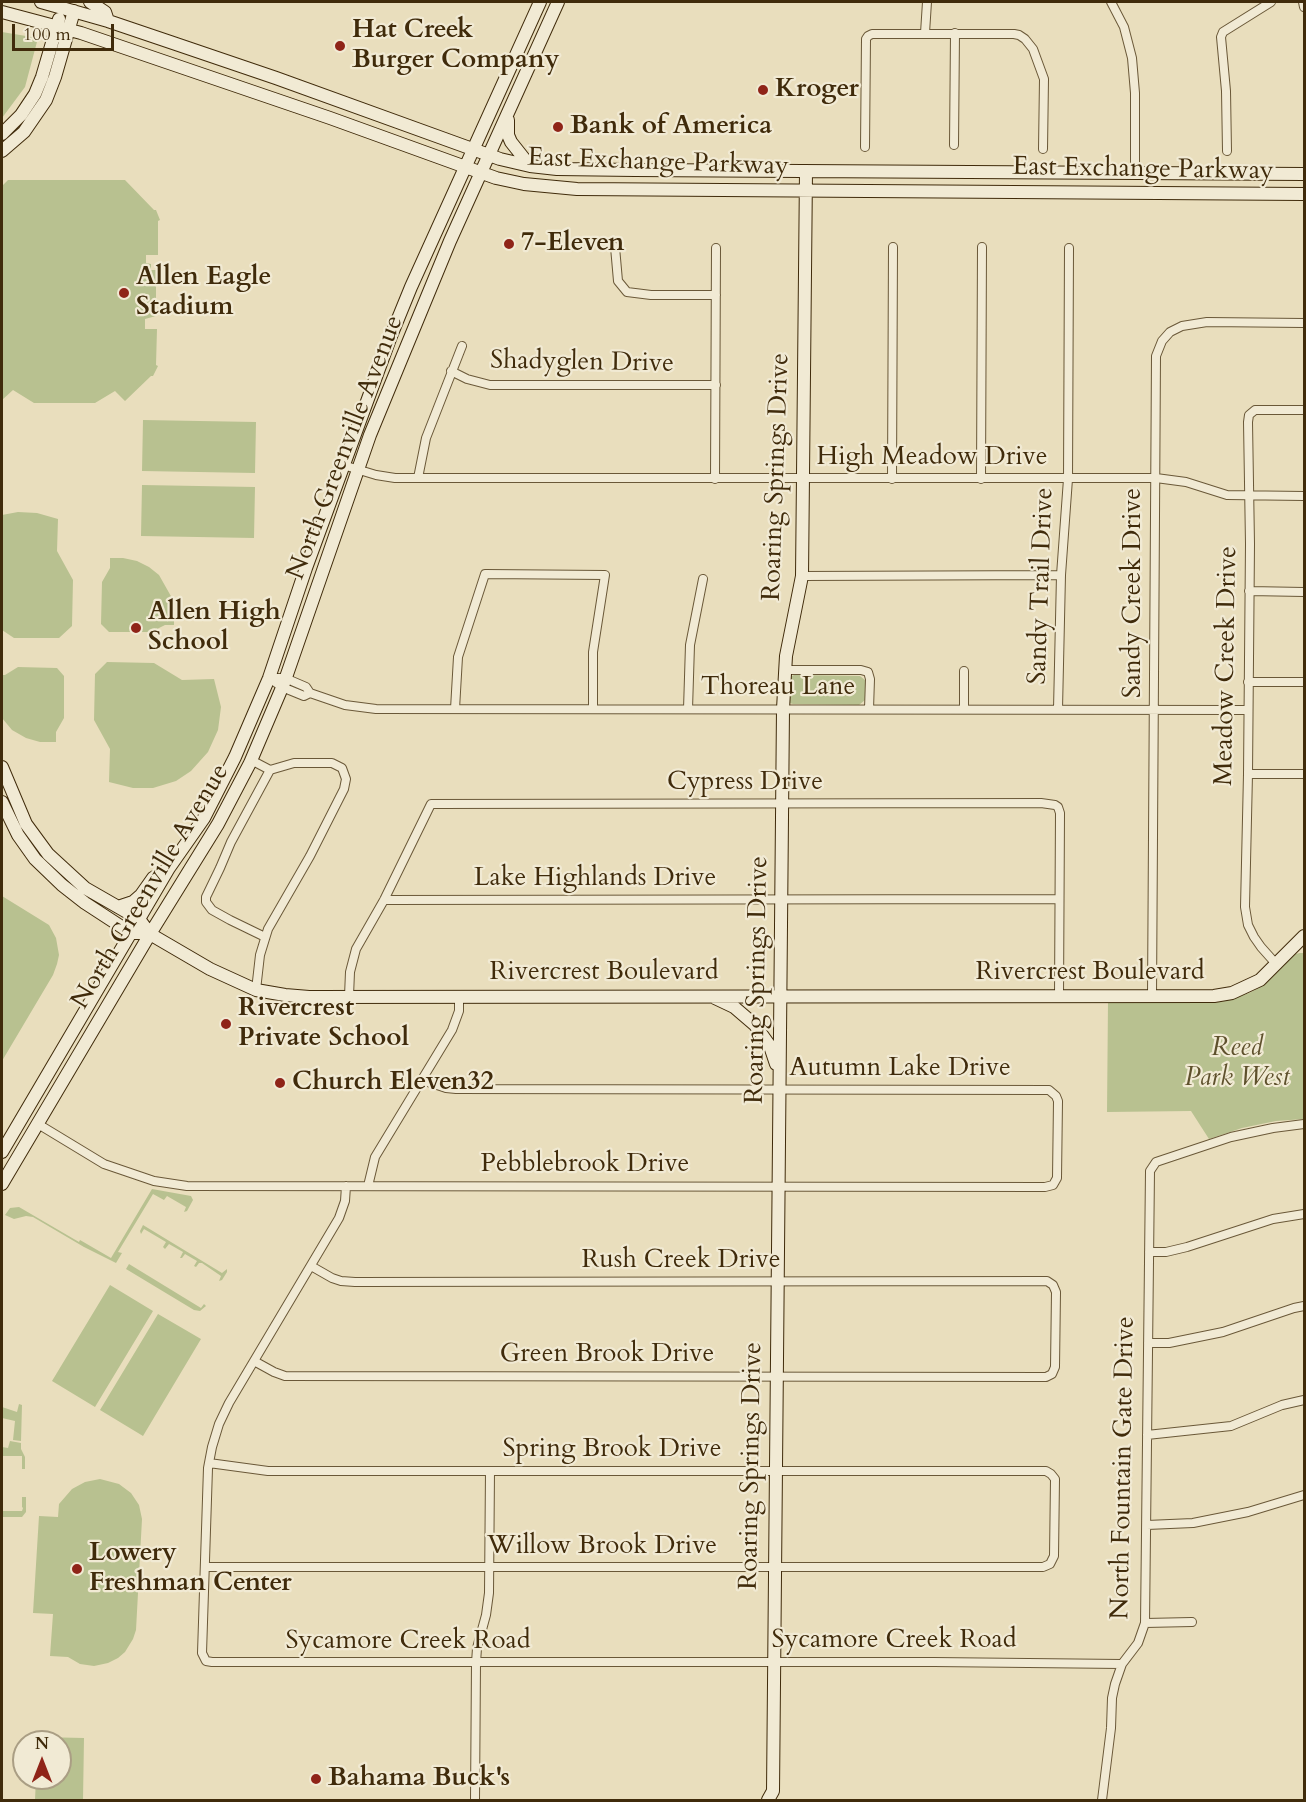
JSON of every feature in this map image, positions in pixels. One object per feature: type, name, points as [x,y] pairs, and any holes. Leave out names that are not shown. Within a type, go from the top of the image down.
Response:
[{"type":"main road","name":"East Exchange Parkway","points":[[41,2],[108,21],[513,163],[530,166],[557,169],[635,170],[1305,174]]},
{"type":"main road","points":[[90,2],[105,12],[108,21]]},
{"type":"main road","name":"North Greenville Avenue","points":[[2,1152],[169,868],[209,808],[235,757],[269,678],[384,353],[411,287],[540,2]]},
{"type":"main road","name":"North Greenville Avenue","points":[[2,1184],[218,824],[251,760],[284,683],[357,470],[450,241],[558,2]]},
{"type":"main road","points":[[2,151],[24,132],[46,100],[53,84],[68,9]]},
{"type":"main road","name":"East Exchange Parkway","points":[[2,12],[63,27],[509,181],[541,186],[635,189],[1305,194]]},
{"type":"main road","points":[[2,134],[21,115],[35,94],[63,27]]},
{"type":"main road","points":[[270,97],[276,78]]},
{"type":"main road","points":[[508,116],[509,139],[530,166]]},
{"type":"main road","points":[[635,170],[635,189]]},
{"type":"main road","name":"Roaring Springs Drive","points":[[773,1797],[783,709],[784,670],[802,576],[806,171]]},
{"type":"main road","points":[[1134,173],[1134,193]]},
{"type":"main road","points":[[411,287],[428,295]]},
{"type":"main road","name":"Rivercrest Boulevard","points":[[2,767],[26,824],[48,854],[85,888],[139,920],[150,934],[210,969],[256,990],[293,996],[1214,996],[1232,993],[1260,980],[1305,936]]},
{"type":"main road","points":[[2,802],[15,831],[35,859],[85,903],[131,933]]},
{"type":"main road","points":[[118,907],[133,902],[153,878],[169,868]]},
{"type":"main road","name":"Rivercrest Boulevard","points":[[131,933],[150,934]]},
{"type":"main road","points":[[708,996],[734,1007],[755,1025],[770,1046],[779,1073]]},
{"type":"main road","points":[[24,1115],[38,1124]]},
{"type":"street","points":[[925,33],[927,2]]},
{"type":"street","points":[[1111,2],[1124,27],[1132,58],[1135,93],[1134,173]]},
{"type":"street","points":[[1227,151],[1226,91],[1221,37],[1223,33],[1271,2]]},
{"type":"street","points":[[1303,2],[1305,8]]},
{"type":"street","points":[[865,147],[866,39],[872,33],[955,33],[1019,35],[1033,49],[1044,79],[1043,148]]},
{"type":"street","points":[[954,145],[955,33]]},
{"type":"street","points":[[615,246],[618,281],[627,292],[651,296],[716,295]]},
{"type":"street","points":[[892,479],[893,247]]},
{"type":"street","points":[[981,479],[982,247]]},
{"type":"street","points":[[715,479],[716,248]]},
{"type":"street","name":"Sandy Trail Drive","points":[[1058,710],[1061,575],[1068,479],[1069,248]]},
{"type":"street","name":"Sandy Creek Drive","points":[[1152,996],[1156,356],[1162,341],[1170,332],[1182,326],[1208,322],[1305,323]]},
{"type":"street","points":[[418,478],[426,438],[462,346]]},
{"type":"street","name":"Shadyglen Drive","points":[[451,371],[480,384],[498,386],[716,385]]},
{"type":"street","name":"Meadow Creek Drive","points":[[1277,965],[1254,937],[1248,925],[1245,908],[1248,774],[1249,415],[1255,410],[1305,410]]},
{"type":"street","name":"High Meadow Drive","points":[[343,465],[385,477],[418,478],[1156,478],[1186,482],[1227,495],[1305,496]]},
{"type":"street","points":[[454,709],[458,657],[485,574],[605,575],[592,652],[593,709]]},
{"type":"street","points":[[802,576],[1061,575]]},
{"type":"street","points":[[688,709],[690,645],[703,579]]},
{"type":"street","points":[[1249,591],[1305,592]]},
{"type":"street","points":[[784,670],[861,670],[868,672],[870,679],[869,709]]},
{"type":"street","points":[[964,671],[964,710]]},
{"type":"street","name":"Thoreau Lane","points":[[269,678],[306,687],[310,693],[358,707],[376,709],[1248,710]]},
{"type":"street","points":[[1248,682],[1305,682]]},
{"type":"street","points":[[251,760],[270,770],[294,763],[329,762],[339,765],[346,779],[344,789],[310,856],[265,936],[260,955],[256,990]]},
{"type":"street","points":[[265,936],[212,910],[206,903],[206,897],[231,842],[270,770]]},
{"type":"street","points":[[1248,774],[1305,774]]},
{"type":"street","name":"Cypress Drive","points":[[384,900],[431,804],[1041,803],[1058,807],[1060,819],[1059,899]]},
{"type":"street","points":[[1059,899],[1059,996]]},
{"type":"street","name":"Lake Highlands Drive","points":[[384,900],[1059,899]]},
{"type":"street","points":[[349,996],[350,972],[356,949],[384,900]]},
{"type":"street","points":[[368,1186],[375,1157],[456,1021],[459,996]]},
{"type":"street","name":"Autumn Lake Drive","points":[[422,1080],[456,1089],[1046,1090],[1054,1094]]},
{"type":"street","name":"Pebblebrook Drive","points":[[38,1124],[104,1164],[129,1174],[162,1183],[199,1186],[1049,1186],[1058,1178],[1058,1101],[1054,1094]]},
{"type":"street","name":"North Fountain Gate Drive","points":[[1102,1800],[1115,1684],[1122,1664],[1138,1643],[1145,1623],[1150,1171],[1153,1164],[1160,1160],[1231,1137],[1305,1124]]},
{"type":"street","name":"Sycamore Creek Road","points":[[346,1186],[343,1208],[219,1424],[209,1463],[202,1653],[204,1659],[209,1662],[1122,1664]]},
{"type":"street","points":[[1149,1252],[1166,1252],[1187,1247],[1272,1219],[1305,1214]]},
{"type":"street","name":"Rush Creek Drive","points":[[311,1266],[341,1281],[1047,1281],[1053,1285]]},
{"type":"street","name":"Green Brook Drive","points":[[254,1361],[285,1376],[1049,1376],[1055,1368],[1056,1292],[1053,1285]]},
{"type":"street","points":[[1148,1343],[1169,1343],[1214,1334],[1305,1306]]},
{"type":"street","points":[[1147,1434],[1231,1426],[1282,1405],[1305,1400]]},
{"type":"street","name":"Spring Brook Drive","points":[[209,1463],[268,1471],[1046,1471],[1051,1474]]},
{"type":"street","points":[[475,1800],[476,1663],[477,1648],[488,1608],[490,1471]]},
{"type":"street","name":"Willow Brook Drive","points":[[205,1567],[1043,1567],[1050,1564],[1054,1556],[1055,1479],[1051,1474]]},
{"type":"street","points":[[1147,1525],[1193,1523],[1248,1512],[1305,1495]]},
{"type":"street","points":[[1145,1623],[1192,1622]]},
{"type":"green space","points":[[2,32],[38,38],[25,87],[2,118]]},
{"type":"green space","name":"Allen Eagle Stadium","points":[[8,180],[125,180],[156,210],[160,220],[158,221],[158,255],[146,255],[146,263],[151,264],[151,270],[156,270],[156,316],[145,319],[145,329],[157,329],[156,365],[158,366],[153,376],[125,401],[115,391],[95,403],[34,403],[13,390],[2,400],[2,186]]},
{"type":"green space","points":[[143,420],[256,422],[255,473],[142,471]]},
{"type":"green space","points":[[142,485],[255,487],[254,538],[141,536]]},
{"type":"green space","points":[[18,512],[37,513],[58,519],[57,551],[73,580],[72,626],[59,638],[14,638],[2,630],[2,515]]},
{"type":"green space","points":[[110,558],[137,561],[159,575],[172,598],[174,625],[165,625],[151,632],[109,632],[101,624],[102,582],[110,568]]},
{"type":"green space","points":[[107,662],[154,663],[182,680],[214,679],[221,707],[218,730],[208,752],[191,771],[176,781],[153,788],[133,788],[109,782],[110,749],[94,720],[95,674]]},
{"type":"green space","points":[[18,667],[57,668],[64,676],[64,718],[56,732],[56,742],[40,742],[26,738],[12,730],[2,718],[2,675]]},
{"type":"green space","points":[[794,675],[860,676],[865,680],[865,700],[859,705],[789,703],[790,677]]},
{"type":"green space","points":[[2,896],[49,925],[56,938],[59,955],[53,975],[2,1061]]},
{"type":"green space","name":"Reed Park West","points":[[1304,953],[1304,1119],[1276,1121],[1242,1128],[1209,1139],[1191,1111],[1107,1112],[1108,1002],[1212,1003],[1225,1001],[1259,988],[1295,954]]},
{"type":"green space","points":[[152,1189],[191,1196],[193,1200],[184,1212],[186,1207],[167,1196],[164,1200],[153,1194],[118,1252],[122,1253],[116,1263],[33,1217],[14,1219],[5,1215],[10,1208],[19,1207],[111,1258]]},
{"type":"green space","points":[[143,1225],[222,1273],[227,1269],[222,1280],[219,1281],[221,1276],[202,1263],[194,1266],[197,1261],[185,1254],[180,1258],[183,1252],[169,1244],[165,1249],[163,1247],[166,1242],[144,1229],[141,1234]]},
{"type":"green space","points":[[129,1264],[201,1308],[204,1304],[206,1306],[200,1311],[194,1310],[126,1269]]},
{"type":"green space","points":[[110,1285],[153,1311],[95,1407],[52,1381]]},
{"type":"green space","points":[[158,1314],[201,1339],[143,1436],[100,1410]]},
{"type":"green space","points":[[19,1404],[22,1405],[21,1441],[13,1440],[15,1421],[2,1418],[2,1407],[17,1412]]},
{"type":"green space","points":[[10,1441],[21,1443],[25,1457],[25,1469],[22,1469],[22,1456],[2,1456],[2,1447],[8,1448]]},
{"type":"green space","points":[[100,1479],[119,1484],[131,1493],[139,1505],[142,1519],[136,1630],[125,1652],[118,1658],[94,1666],[80,1664],[68,1657],[50,1656],[53,1614],[33,1613],[39,1516],[58,1517],[59,1504],[72,1489],[85,1482]]},
{"type":"green space","points":[[22,1497],[26,1497],[26,1512],[22,1517],[2,1517],[2,1511],[22,1511]]},
{"type":"green space","points":[[72,1738],[84,1738],[83,1800],[35,1800],[35,1790],[72,1790]]},
{"type":"place","name":"Hat Creek Burger Company","points":[[340,46]]},
{"type":"place","name":"Kroger","points":[[763,90]]},
{"type":"place","name":"Bank of America","points":[[558,127]]},
{"type":"place","name":"7-Eleven","points":[[509,244]]},
{"type":"place","name":"Allen Eagle Stadium","points":[[124,293]]},
{"type":"place","name":"Allen High School","points":[[136,628]]},
{"type":"place","name":"Rivercrest Private School","points":[[226,1024]]},
{"type":"place","name":"Church Eleven32","points":[[280,1083]]},
{"type":"place","name":"Lowery Freshman Center","points":[[77,1569]]},
{"type":"place","name":"Bahama Buck's","points":[[316,1779]]}]
